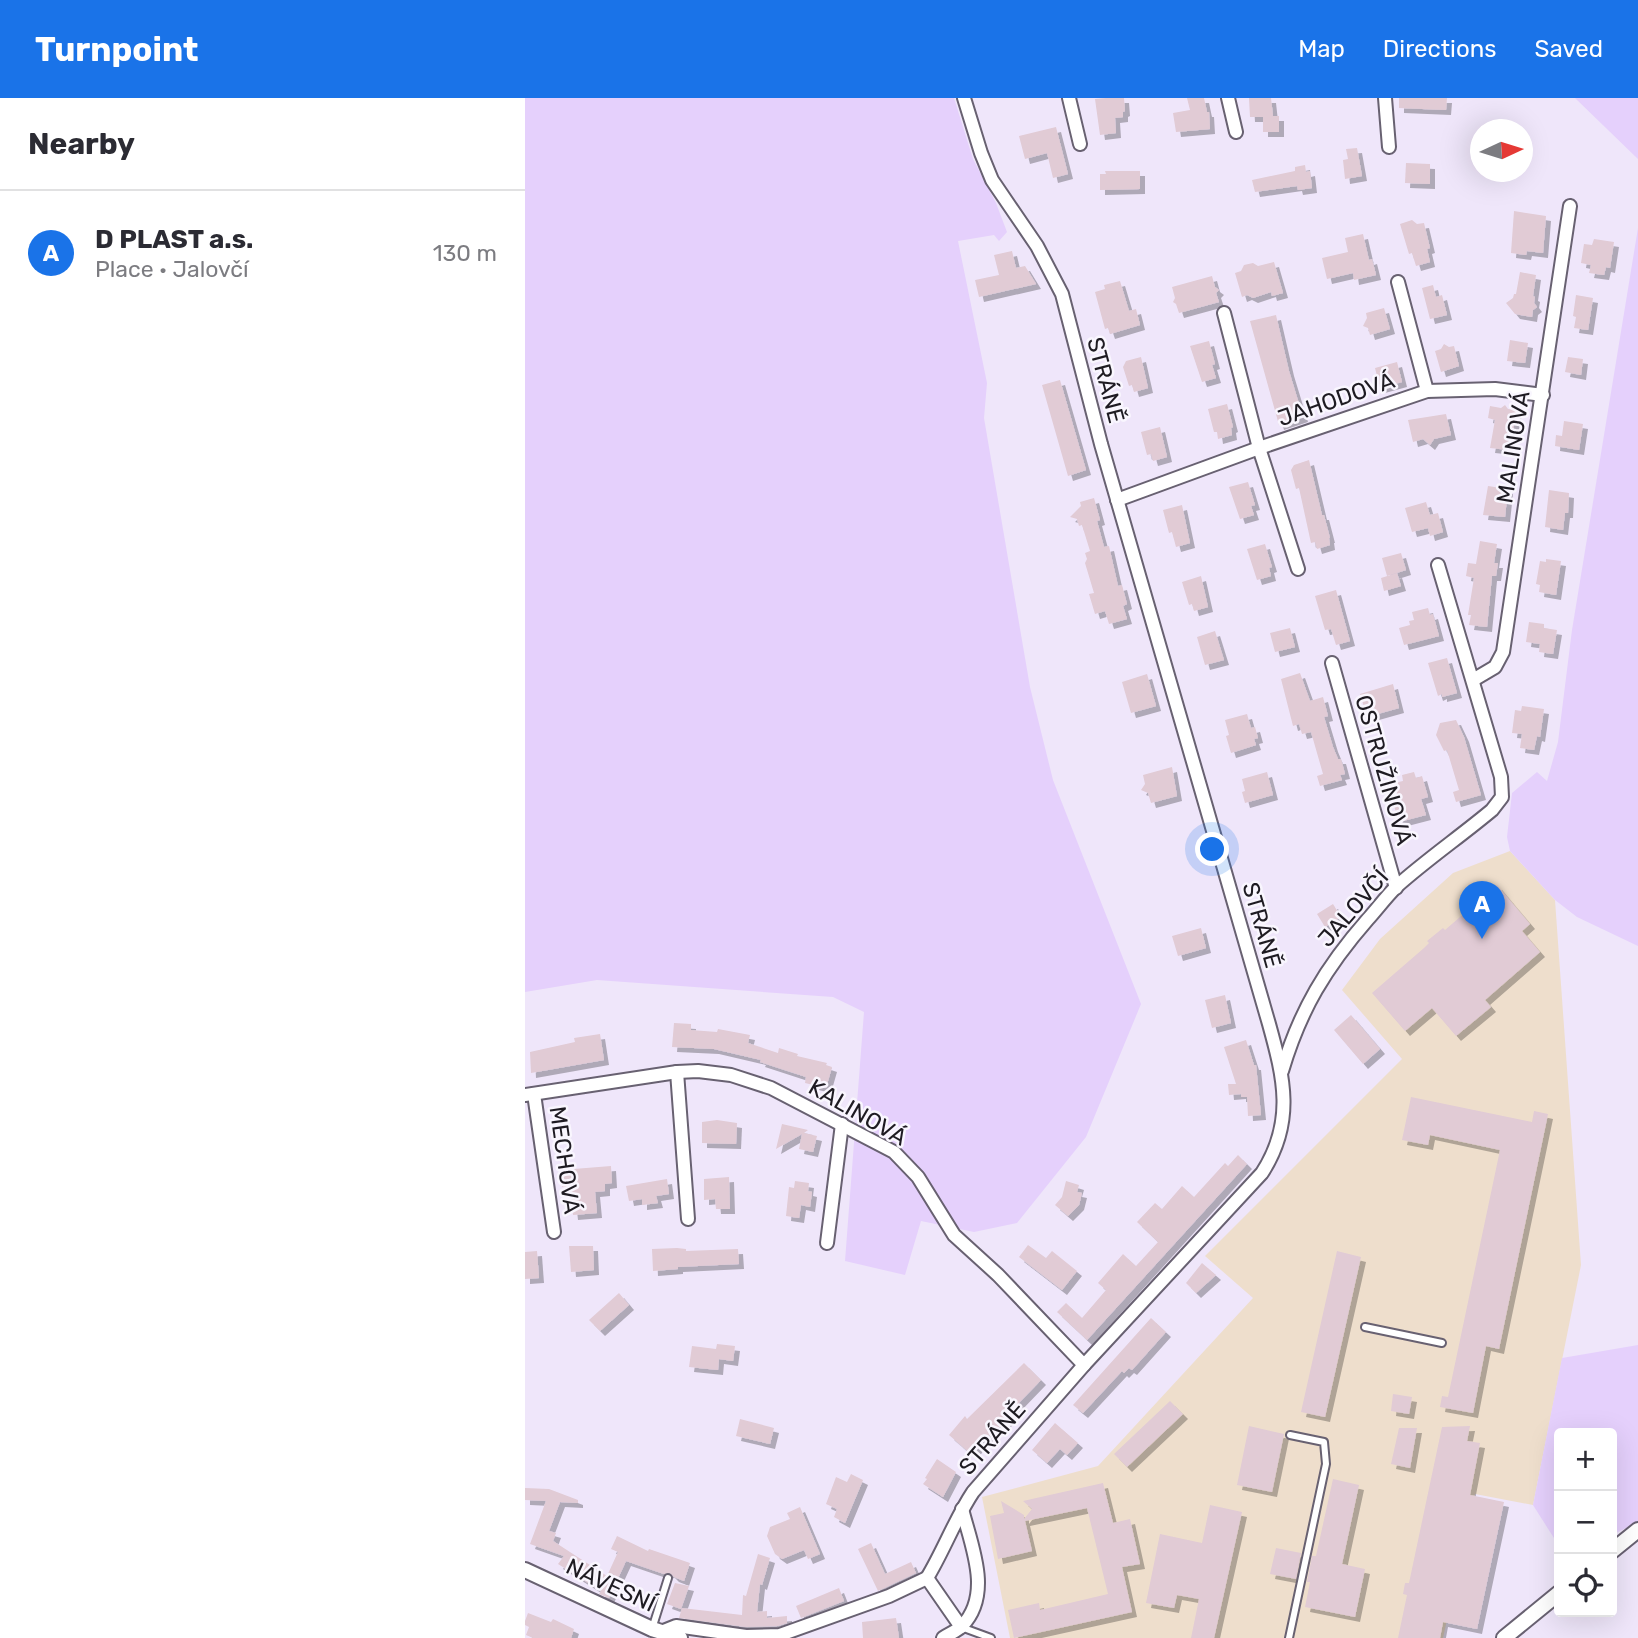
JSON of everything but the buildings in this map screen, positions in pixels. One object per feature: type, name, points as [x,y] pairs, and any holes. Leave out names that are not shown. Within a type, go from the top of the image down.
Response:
[{"type":"street","name":"STRÁNĚ","points":[[927,1578],[973,1492],[1084,1366],[1262,1173],[1279,1140],[1283,1113],[1282,1072],[1117,500],[1062,294],[1037,246],[992,180],[964,98]]},
{"type":"street","points":[[1069,98],[1080,144]]},
{"type":"street","points":[[1228,98],[1236,132]]},
{"type":"street","points":[[1385,98],[1389,146]]},
{"type":"street","name":"MALINOVÁ","points":[[1473,680],[1495,667],[1503,652],[1570,206]]},
{"type":"street","name":"JAHODOVÁ","points":[[1398,282],[1427,391]]},
{"type":"street","name":"JAHODOVÁ","points":[[1224,313],[1259,448],[1298,569]]},
{"type":"street","name":"JAHODOVÁ","points":[[1117,500],[1427,391],[1495,388],[1543,395]]},
{"type":"street","points":[[1438,565],[1473,680]]},
{"type":"street","name":"OSTRUŽINOVÁ","points":[[1332,663],[1396,888]]},
{"type":"street","name":"JALOVČÍ","points":[[1282,1072],[1295,1030],[1323,975],[1349,942],[1396,888],[1498,804],[1502,797],[1501,777],[1473,680]]},
{"type":"street","name":"KALINOVÁ","points":[[529,1094],[698,1071],[731,1075],[771,1088],[894,1152],[918,1177],[954,1235],[998,1275],[1084,1366]]},
{"type":"street","points":[[677,1072],[688,1219]]},
{"type":"street","name":"MECHOVÁ","points":[[529,1094],[554,1232]]},
{"type":"street","points":[[827,1243],[842,1124]]},
{"type":"street","points":[[943,1638],[961,1627],[977,1595],[979,1577],[962,1509]]},
{"type":"street","points":[[1617,1546],[1638,1530]]},
{"type":"street","name":"NÁVESNÍ","points":[[525,1570],[656,1630],[680,1638]]},
{"type":"street","points":[[656,1630],[676,1626],[746,1636],[780,1635],[889,1596],[927,1578],[961,1627]]},
{"type":"street","points":[[1504,1638],[1554,1597]]},
{"type":"lane","points":[[1365,1327],[1441,1343]]},
{"type":"lane","points":[[1289,1638],[1326,1464],[1324,1441],[1290,1435]]},
{"type":"lane","points":[[656,1630],[668,1578]]},
{"type":"lane","points":[[961,1627],[991,1638]]},
{"type":"shaded area","points":[[525,98],[954,98],[973,159],[996,203],[1007,232],[999,241],[994,235],[958,241],[987,383],[984,418],[1030,687],[1053,780],[1141,1004],[1086,1137],[1017,1223],[974,1232],[921,1221],[905,1275],[845,1261],[864,1012],[833,997],[597,980],[525,992]]},
{"type":"shaded area","points":[[1575,98],[1638,98],[1638,159]]},
{"type":"shaded area","points":[[1638,228],[1638,946],[1577,917],[1555,900],[1510,851],[1507,837],[1512,793],[1537,772],[1547,781],[1558,742],[1572,630]]},
{"type":"shaded area","points":[[1510,851],[1555,900],[1581,1265],[1533,1505],[1475,1494],[1443,1638],[1010,1638],[982,1497],[1098,1466],[1253,1298],[1205,1256],[1402,1059],[1342,990],[1380,939],[1453,873]]},
{"type":"shaded area","points":[[1638,1345],[1638,1522],[1617,1532],[1617,1428],[1554,1428],[1554,1538],[1533,1505],[1562,1358]]},
{"type":"place","name":"D PLAST a.s.","points":[[1482,939]]}]
